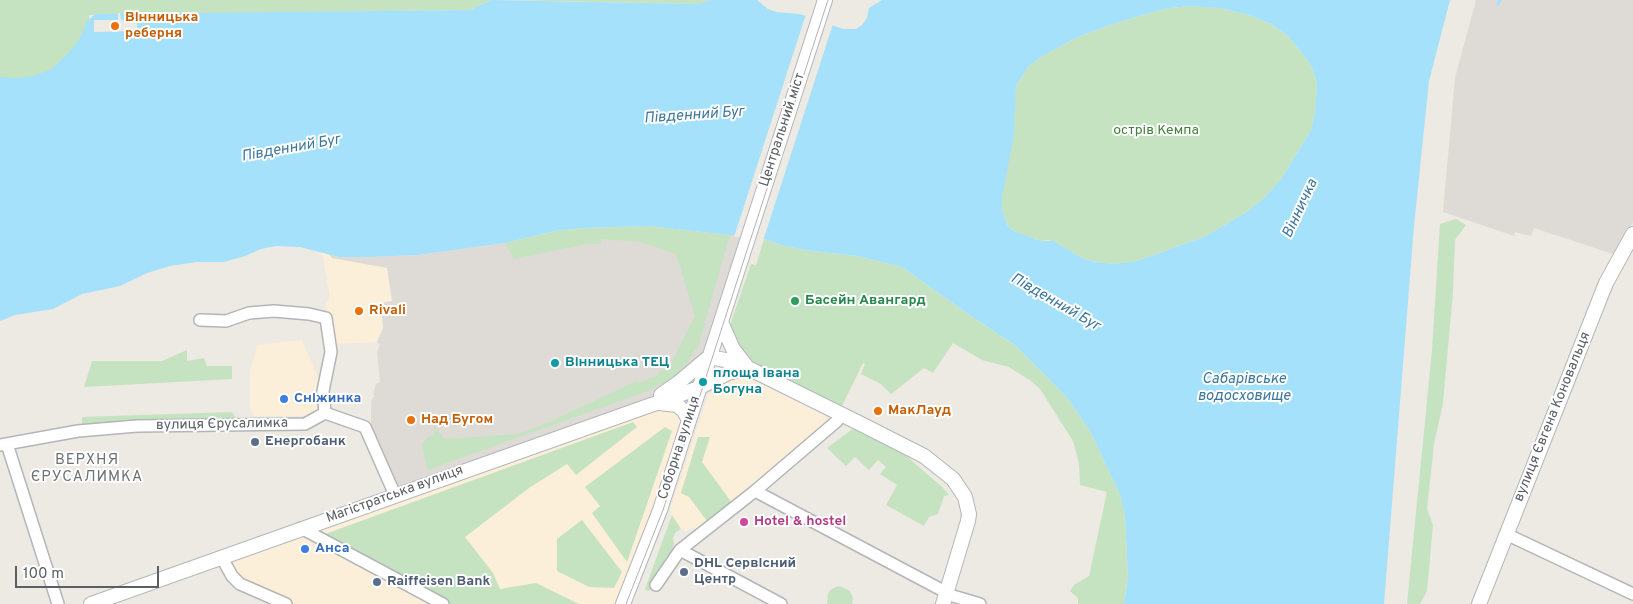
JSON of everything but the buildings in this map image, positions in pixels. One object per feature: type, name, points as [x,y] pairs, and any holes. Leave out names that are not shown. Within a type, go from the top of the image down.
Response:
[{"type":"street","name":"Центральний міст","points":[[741,261],[825,0]]},
{"type":"street","name":"вулиця Євгена Коновальця","points":[[1478,604],[1606,283],[1633,234]]},
{"type":"street","name":"Соборна вулиця","points":[[623,604],[660,510],[741,261]]},
{"type":"street","points":[[200,320],[226,321],[249,313],[274,311],[309,314],[326,318],[331,352],[323,391],[325,413],[365,427],[395,495]]},
{"type":"street","points":[[721,322],[733,349],[748,368]]},
{"type":"street","points":[[652,404],[709,357],[731,360],[929,459],[948,474],[962,491],[968,508],[968,521],[944,598]]},
{"type":"street","name":"Магістратська вулиця","points":[[91,604],[700,387],[728,372],[748,368]]},
{"type":"street","points":[[652,404],[677,404],[689,420]]},
{"type":"street","name":"вулиця Єрусалимка","points":[[4,445],[78,431],[138,426],[305,424],[325,413]]},
{"type":"street","points":[[656,586],[680,550],[755,491],[838,421],[841,414]]},
{"type":"street","points":[[4,445],[58,604]]},
{"type":"street","points":[[755,491],[944,598],[980,604]]},
{"type":"street","points":[[301,528],[443,604]]},
{"type":"street","points":[[1506,534],[1633,594]]},
{"type":"street","points":[[680,550],[781,604]]},
{"type":"street","points":[[222,558],[232,576],[240,584],[286,604]]},
{"type":"shaded area","points":[[1476,0],[1633,0],[1633,222],[1616,255],[1534,228],[1531,236],[1515,232],[1514,236],[1443,212],[1455,78]]},
{"type":"shaded area","points":[[750,233],[703,369],[677,388],[395,495],[371,427],[371,401],[375,396],[373,394],[376,384],[380,382],[377,352],[380,345],[377,342],[383,328],[381,303],[392,301],[387,268],[332,258],[329,254],[339,257],[418,255],[505,243],[543,235]]},
{"type":"shaded area","points":[[322,252],[366,257],[387,268],[393,301],[381,303],[383,328],[377,342],[331,344],[326,304],[330,297]]},
{"type":"shaded area","points":[[302,340],[320,382],[318,411],[309,416],[254,416],[250,408],[250,372],[257,345]]},
{"type":"shaded area","points":[[743,375],[821,411],[826,417],[825,422],[822,427],[731,506],[699,529],[683,530],[673,518],[670,510],[709,393],[724,380]]},
{"type":"shaded area","points":[[656,403],[687,416],[623,604],[286,604],[251,589],[222,558]]},
{"type":"green space","points":[[0,0],[491,0],[470,10],[89,15],[99,71],[0,87]]},
{"type":"green space","points":[[500,0],[712,0],[697,4]]},
{"type":"green space","name":"острів Кемпа","points":[[1188,6],[1220,8],[1252,16],[1271,24],[1288,36],[1313,70],[1317,84],[1315,113],[1311,130],[1282,178],[1265,197],[1248,211],[1206,236],[1137,261],[1115,264],[1096,262],[1082,258],[1058,243],[1048,240],[1041,241],[1014,231],[1008,226],[1005,219],[1002,209],[1002,198],[1016,86],[1028,67],[1041,57],[1078,37],[1119,22],[1164,9]]},
{"type":"green space","points":[[1456,219],[1466,225],[1455,240],[1453,292],[1443,403],[1434,444],[1427,509],[1433,525],[1427,591],[1420,604],[1407,604],[1432,350],[1440,224]]},
{"type":"green space","points":[[648,226],[730,235],[699,344],[688,362],[671,379],[648,391],[427,470],[422,444],[428,437],[433,436],[434,426],[445,439],[518,434],[540,426],[637,381],[640,383],[658,375],[659,371],[669,368],[695,316],[676,254],[640,242],[601,239],[601,244],[587,244],[514,259],[505,243],[555,231]]},
{"type":"green space","points":[[764,239],[784,246],[857,256],[902,267],[1016,346],[1044,374],[1069,400],[1090,431],[1124,505],[1128,577],[1124,604],[1078,604],[1078,598],[1070,591],[1074,585],[1089,576],[1107,492],[1080,485],[1079,463],[1073,441],[1040,389],[1031,381],[1009,367],[982,360],[953,343],[933,373],[924,368],[891,394],[881,384],[861,374],[865,364],[863,363],[840,410],[748,364],[730,334],[730,325],[751,264],[756,265]]},
{"type":"green space","points":[[187,350],[187,361],[204,358],[207,366],[232,366],[232,379],[84,387],[92,361],[162,361]]},
{"type":"green space","points":[[232,412],[238,421],[82,428],[82,417]]},
{"type":"green space","points":[[633,422],[637,427],[576,475],[567,464],[529,488],[465,537],[493,573],[500,589],[536,583],[579,604],[442,604],[317,537]]},
{"type":"green space","points":[[665,427],[672,431],[627,562],[592,513],[600,506],[585,487]]},
{"type":"green space","points":[[854,428],[903,453],[949,495],[944,496],[938,514],[929,517],[924,526],[886,505],[897,485],[880,474],[886,467],[878,460],[869,470],[855,457],[846,466],[827,448]]},
{"type":"green space","points":[[698,437],[710,437],[702,462],[732,503],[707,521],[689,497],[681,493]]},
{"type":"green space","points":[[672,515],[681,529],[675,533],[672,551],[665,559],[648,591],[645,589]]},
{"type":"green space","points":[[582,520],[622,572],[614,588],[589,587],[557,571],[557,539]]},
{"type":"green space","points":[[838,586],[850,591],[853,598],[852,604],[827,604],[830,590]]},
{"type":"water","name":"Сабарівське водосховище","points":[[491,0],[697,4],[712,0],[757,0],[768,9],[776,12],[800,14],[843,29],[856,29],[867,18],[869,8],[882,0],[1450,0],[1429,81],[1414,226],[1384,604],[1124,604],[1128,577],[1125,517],[1121,497],[1090,431],[1069,400],[1016,346],[902,267],[857,256],[784,246],[750,234],[730,235],[648,226],[583,228],[555,231],[505,243],[418,255],[366,257],[339,257],[300,247],[276,246],[261,249],[224,262],[196,262],[170,266],[147,273],[120,286],[82,294],[53,309],[15,315],[0,321],[0,77],[33,76],[52,69],[71,50],[80,38],[87,22],[95,14],[470,10]],"holes":[[[1188,6],[1220,8],[1252,16],[1271,24],[1288,36],[1306,58],[1313,70],[1317,84],[1315,113],[1311,130],[1282,178],[1265,197],[1248,211],[1206,236],[1137,261],[1115,264],[1095,262],[1082,258],[1054,241],[1041,241],[1014,231],[1008,226],[1002,209],[1002,198],[1014,135],[1016,86],[1028,67],[1041,57],[1078,37],[1119,22],[1164,9]]]},
{"type":"pier","name":"Вінницька реберня","points":[[118,13],[120,13],[121,20],[137,19],[137,31],[94,32],[94,20],[118,20]]},
{"type":"pier","points":[[806,14],[833,24],[763,241],[749,236],[734,237]]},
{"type":"waterway","name":"Вінничка","points":[[1498,4],[1500,0]]},
{"type":"tram line","points":[[626,604],[663,510],[828,0]]},
{"type":"place","name":"Вінницька реберня","points":[[115,26]]},
{"type":"place","name":"Басейн Авангард","points":[[795,301]]},
{"type":"place","name":"Rivali","points":[[359,311]]},
{"type":"place","name":"Вінницька ТЕЦ","points":[[555,363]]},
{"type":"place","name":"площа Івана Богуна","points":[[703,382]]},
{"type":"place","name":"Сніжинка","points":[[284,399]]},
{"type":"place","name":"МакЛауд","points":[[878,411]]},
{"type":"place","name":"Над Бугом","points":[[411,420]]},
{"type":"place","name":"Енергобанк","points":[[255,442]]},
{"type":"place","name":"Hotel & hostel","points":[[744,522]]},
{"type":"place","name":"Анса","points":[[305,549]]},
{"type":"place","name":"DHL Сервісний Центр","points":[[684,572]]},
{"type":"place","name":"Raiffeisen Bank","points":[[377,582]]},
{"type":"district","name":"ВЕРХНЯ ЄРУСАЛИМКА","points":[[87,470]]},
{"type":"water label","name":"Південний Буг","points":[[694,116]]},
{"type":"water label","name":"Південний Буг","points":[[291,149]]},
{"type":"water label","name":"Південний Буг","points":[[1055,303]]}]
